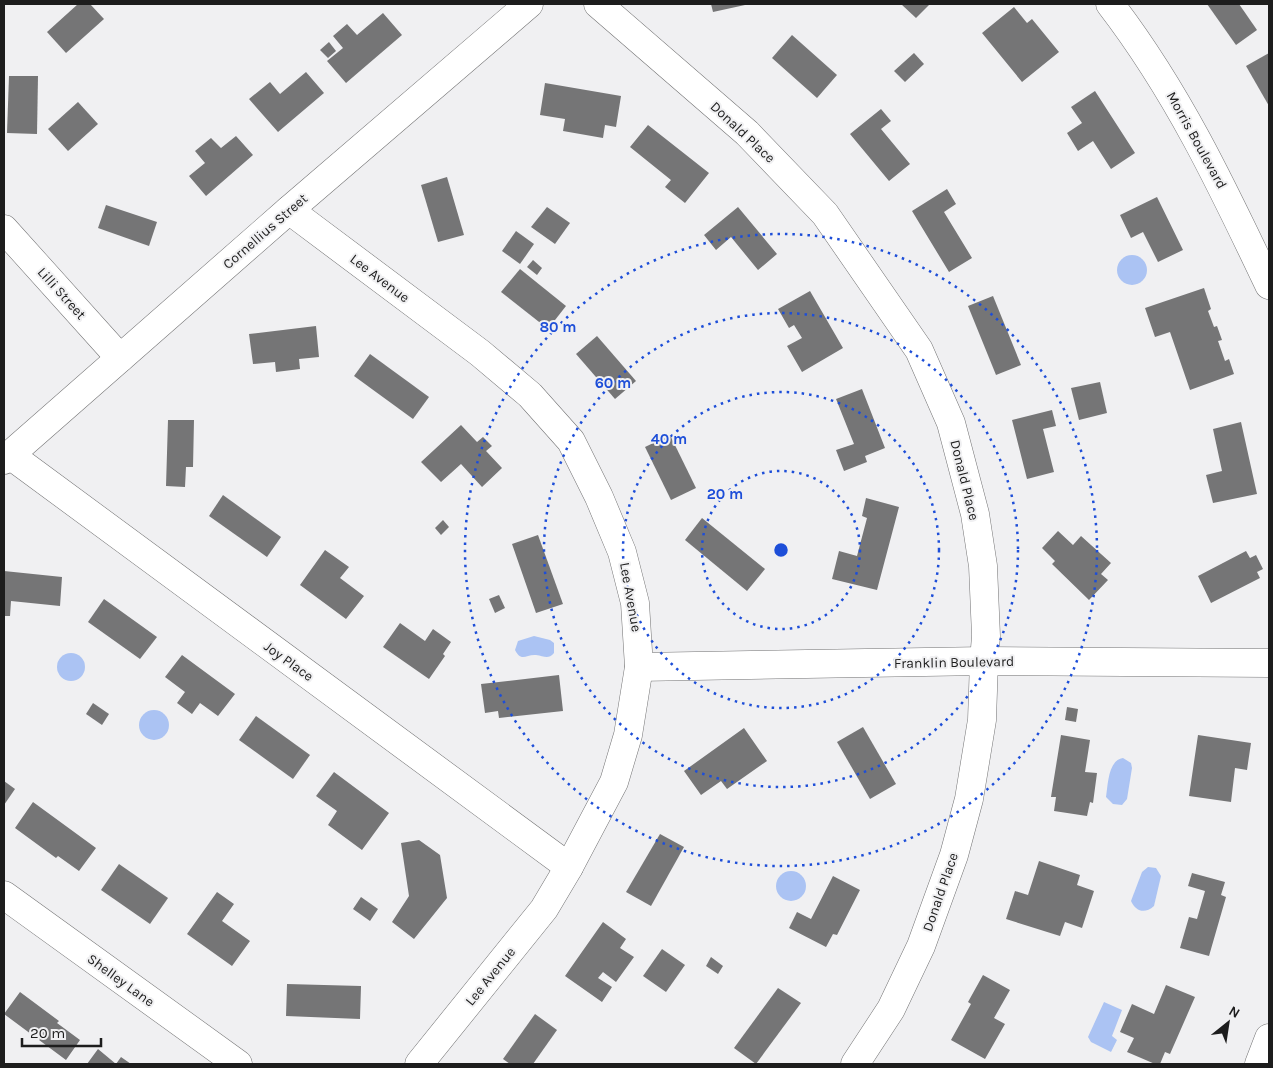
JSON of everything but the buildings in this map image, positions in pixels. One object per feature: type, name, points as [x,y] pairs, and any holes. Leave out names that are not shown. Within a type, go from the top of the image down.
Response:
[{"type":"street","name":"Cornellius Street","points":[[7,458],[289,210],[529,4]]},
{"type":"street","name":"Donald Place","points":[[598,4],[747,133],[826,214],[919,350],[951,423],[975,514],[983,566],[986,636],[982,720],[969,799],[954,856],[921,946],[891,1009],[855,1064]]},
{"type":"street","name":"Morris Boulevard","points":[[1110,4],[1166,84],[1220,180],[1269,284]]},
{"type":"street","name":"Lee Avenue","points":[[289,210],[480,353],[530,395],[571,441],[599,497],[622,552],[635,603],[640,667],[628,736],[614,782],[569,867],[544,909],[419,1064]]},
{"type":"street","name":"Lilli Street","points":[[4,229],[120,358]]},
{"type":"street","name":"Joy Place","points":[[7,458],[569,867]]},
{"type":"street","name":"Franklin Boulevard","points":[[640,667],[984,661],[1269,663]]},
{"type":"street","name":"Shelley Lane","points":[[4,895],[238,1064]]},
{"type":"street","points":[[1259,1064],[1269,1038]]},
{"type":"water","points":[[1132,255],[1138,256],[1146,264],[1146,276],[1138,284],[1132,285],[1126,284],[1118,276],[1117,270],[1118,264],[1126,256]]},
{"type":"water","points":[[534,636],[550,640],[554,643],[554,653],[548,657],[536,655],[520,656],[515,650],[518,641]]},
{"type":"water","points":[[71,653],[81,657],[85,667],[81,677],[71,681],[61,677],[57,667],[61,657]]},
{"type":"water","points":[[154,710],[160,711],[168,719],[168,731],[160,739],[154,740],[148,739],[140,731],[139,725],[140,719],[148,711]]},
{"type":"water","points":[[1123,758],[1131,763],[1132,768],[1127,799],[1122,805],[1113,804],[1106,797],[1110,774],[1114,763]]},
{"type":"water","points":[[1148,867],[1156,868],[1161,876],[1154,906],[1151,909],[1141,911],[1135,908],[1131,901],[1142,872]]},
{"type":"water","points":[[791,871],[802,875],[806,886],[802,897],[791,901],[780,897],[776,886],[780,875]]},
{"type":"water","points":[[1104,1002],[1122,1010],[1112,1036],[1117,1040],[1111,1052],[1091,1042],[1088,1037]]}]
